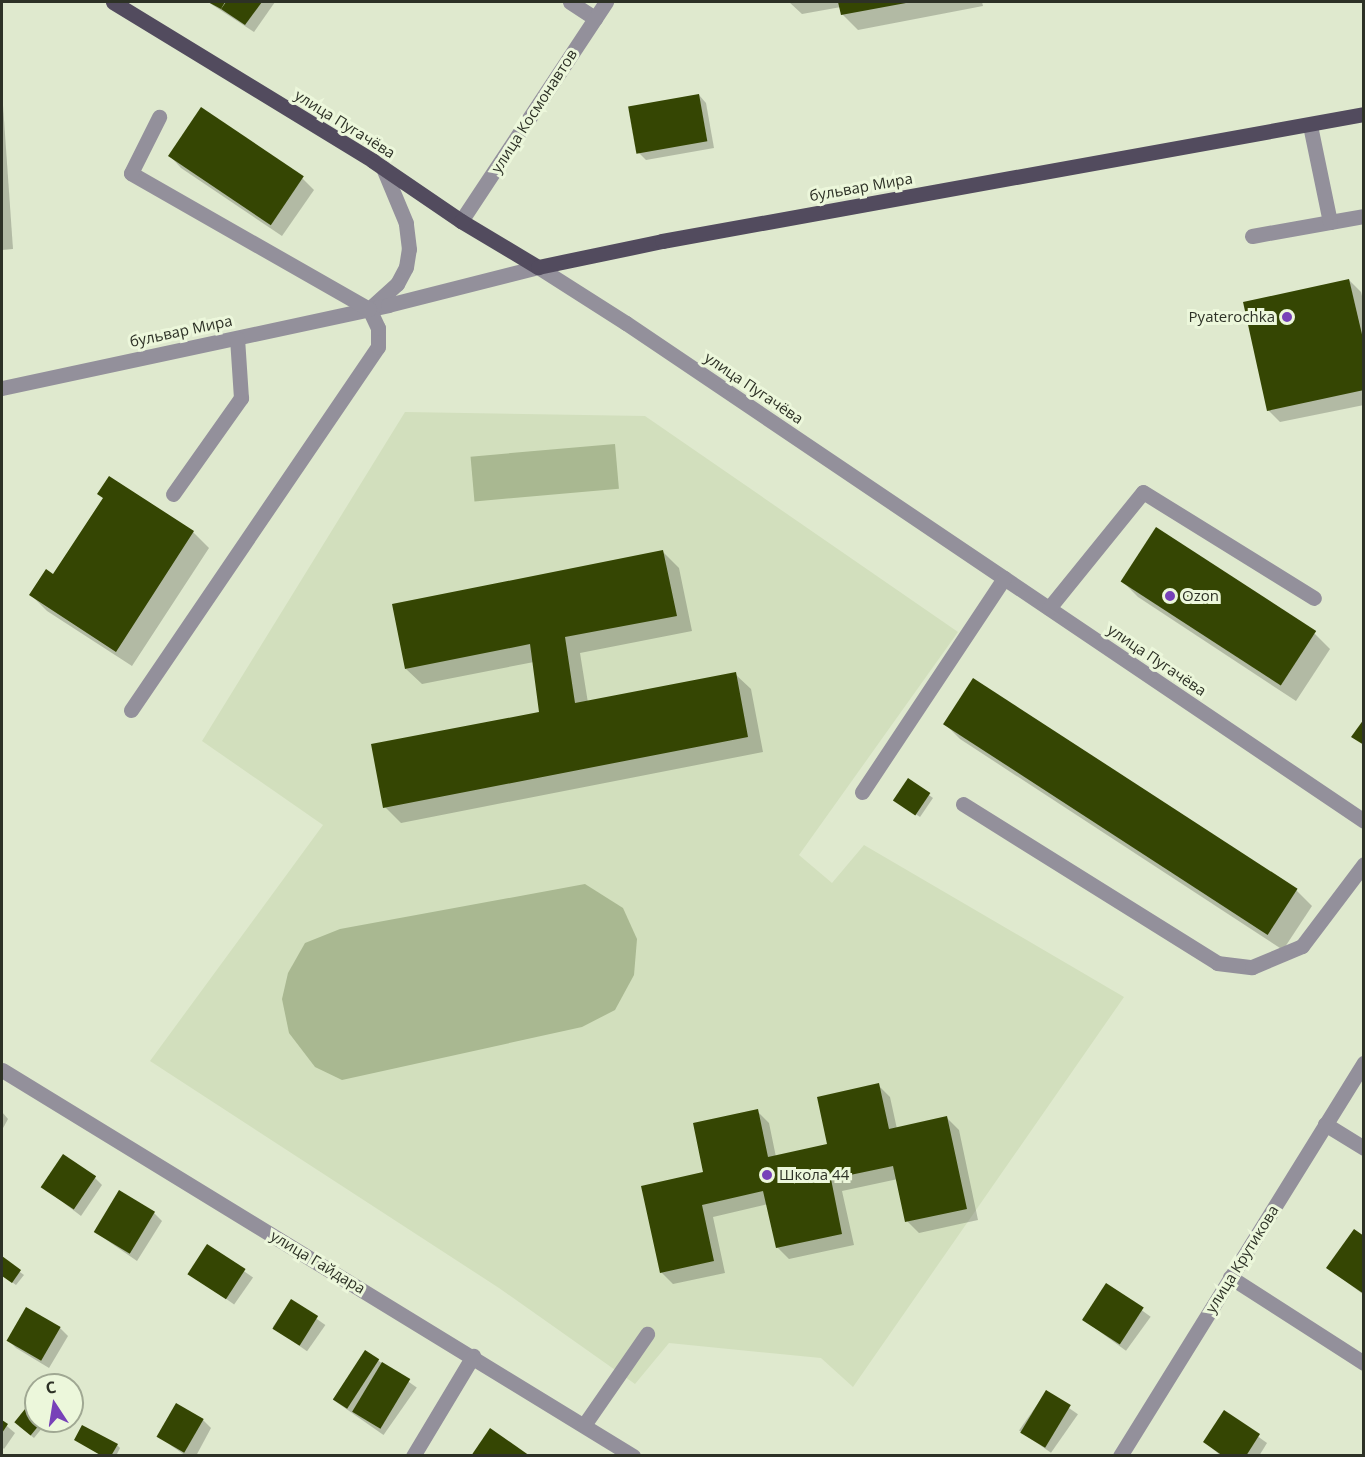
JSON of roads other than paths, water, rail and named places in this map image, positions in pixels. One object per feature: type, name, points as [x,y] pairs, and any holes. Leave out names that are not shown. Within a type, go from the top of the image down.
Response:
[{"type":"main road","name":"улица Пугачёва","points":[[113,2],[383,168],[461,221],[538,267]]},
{"type":"main road","name":"бульвар Мира","points":[[538,267],[674,239],[1364,114]]},
{"type":"street","points":[[570,2],[595,18]]},
{"type":"street","name":"улица Космонавтов","points":[[461,221],[606,2]]},
{"type":"street","points":[[131,710],[378,347],[378,328],[369,309],[131,173],[159,117]]},
{"type":"street","points":[[1310,125],[1330,222]]},
{"type":"street","name":"бульвар Мира","points":[[369,309],[397,284],[406,267],[410,249],[406,223],[383,168]]},
{"type":"street","points":[[1252,236],[1364,216]]},
{"type":"street","name":"бульвар Мира","points":[[2,388],[369,309],[538,267]]},
{"type":"street","name":"улица Пугачёва","points":[[538,267],[626,323],[1364,821]]},
{"type":"street","points":[[173,494],[240,398],[237,338]]},
{"type":"street","points":[[1049,608],[1143,492],[1314,598]]},
{"type":"street","points":[[862,792],[1004,578]]},
{"type":"street","points":[[963,804],[1217,963],[1252,968],[1302,946],[1364,864]]},
{"type":"street","name":"улица Крутикова","points":[[1120,1455],[1364,1062]]},
{"type":"street","name":"улица Гайдара","points":[[2,1070],[633,1455]]},
{"type":"street","points":[[1325,1124],[1364,1148]]},
{"type":"street","points":[[1230,1277],[1364,1364]]},
{"type":"street","points":[[584,1425],[647,1334]]},
{"type":"street","points":[[413,1455],[473,1356]]},
{"type":"place","name":"Pyaterochka","points":[[1287,317]]},
{"type":"place","name":"Ozon","points":[[1170,596]]},
{"type":"place","name":"Школа 44","points":[[767,1175]]}]
